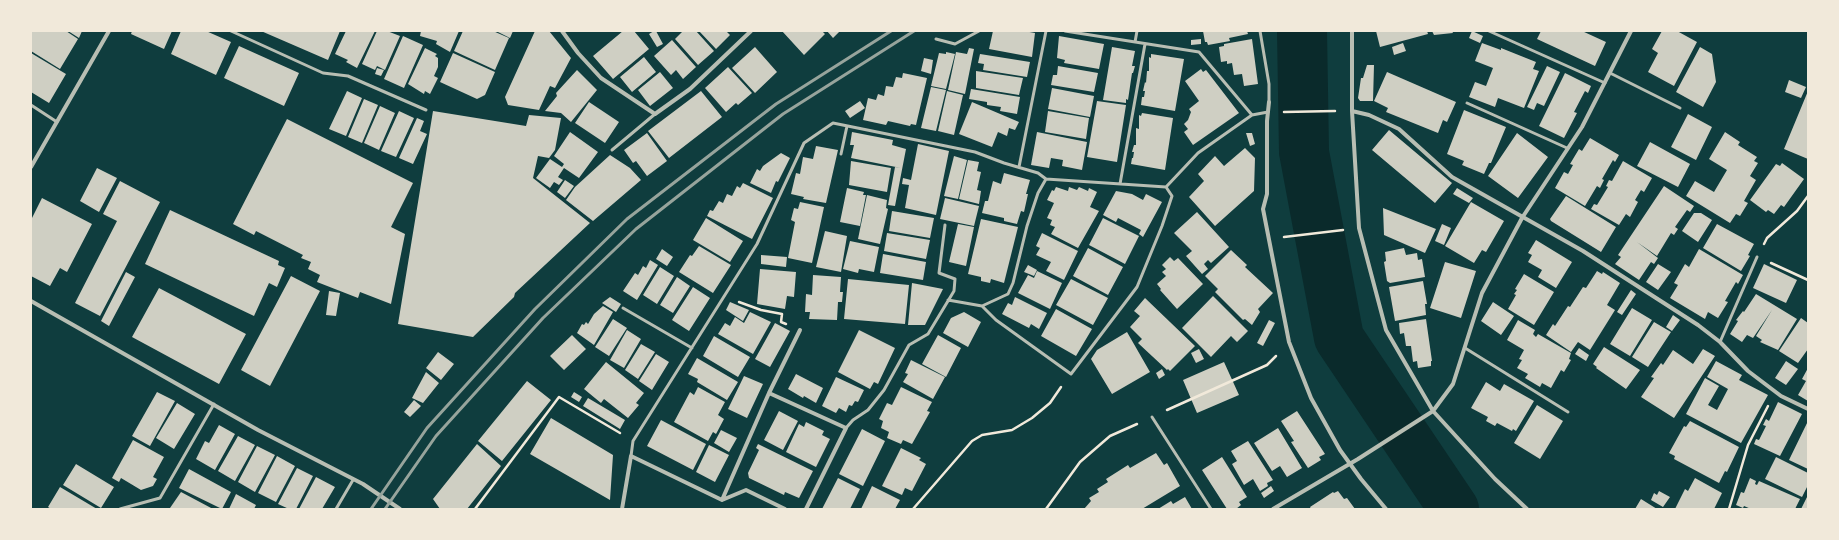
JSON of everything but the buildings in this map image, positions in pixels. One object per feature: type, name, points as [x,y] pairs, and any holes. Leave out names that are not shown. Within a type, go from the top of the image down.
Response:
[{"type":"street","points":[[31,168],[32,162],[57,122],[109,31]]},
{"type":"street","points":[[562,31],[578,53],[601,78],[655,114],[690,89],[751,31]]},
{"type":"street","points":[[1352,31],[1352,111],[1359,228],[1386,330],[1433,411],[1495,479],[1527,509]]},
{"type":"street","points":[[1273,509],[1279,507],[1358,460],[1433,411],[1453,384],[1482,293],[1522,218],[1582,127],[1631,31]]},
{"type":"street","points":[[1269,102],[1266,194],[1263,209],[1290,342],[1311,398],[1360,479],[1386,509]]},
{"type":"street","points":[[1352,111],[1369,115],[1399,129],[1452,177],[1522,218],[1583,251],[1698,325],[1720,342],[1748,371],[1776,392],[1808,409]]},
{"type":"street","points":[[31,301],[353,480],[400,509]]},
{"type":"street","points":[[722,500],[769,393],[800,330]]},
{"type":"street","points":[[769,393],[846,428],[806,509]]},
{"type":"street","points":[[622,509],[631,456],[722,500],[746,490],[785,509]]},
{"type":"lane","points":[[230,31],[323,73],[348,76],[426,110]]},
{"type":"lane","points":[[936,39],[954,44],[980,31]]},
{"type":"lane","points":[[1019,167],[1046,31]]},
{"type":"lane","points":[[1065,31],[1199,52],[1252,115]]},
{"type":"lane","points":[[1135,42],[1137,31]]},
{"type":"lane","points":[[1260,31],[1269,84],[1269,102]]},
{"type":"lane","points":[[1490,31],[1605,82]]},
{"type":"lane","points":[[1120,184],[1145,44]]},
{"type":"lane","points":[[1610,73],[1680,108]]},
{"type":"lane","points":[[1467,103],[1567,148]]},
{"type":"lane","points":[[31,105],[57,122]]},
{"type":"lane","points":[[1166,187],[1198,153],[1252,115],[1268,112]]},
{"type":"lane","points":[[612,150],[655,114]]},
{"type":"lane","points":[[631,456],[632,441],[757,244],[804,144],[833,123],[975,152],[1038,173],[1046,179],[1166,187]]},
{"type":"lane","points":[[841,154],[847,126]]},
{"type":"lane","points":[[948,300],[982,306],[1008,294],[1013,283],[1027,226],[1038,193],[1046,179]]},
{"type":"lane","points":[[982,306],[996,320],[1071,374],[1137,287],[1162,226],[1172,196],[1166,187]]},
{"type":"lane","points":[[846,428],[853,420],[868,410],[884,390],[909,345],[928,334],[954,291],[955,279],[939,273],[945,225]]},
{"type":"lane","points":[[1720,342],[1757,257]]},
{"type":"lane","points":[[623,308],[692,348]]},
{"type":"lane","points":[[1465,348],[1568,412]]},
{"type":"lane","points":[[120,509],[160,498],[214,404]]},
{"type":"lane","points":[[1152,417],[1211,509]]},
{"type":"lane","points":[[336,509],[353,480]]},
{"type":"path","points":[[1268,112],[1352,111]]},
{"type":"path","points":[[1808,196],[1797,211],[1767,238],[1757,257],[1808,280]]},
{"type":"path","points":[[1269,238],[1359,228]]},
{"type":"path","points":[[724,296],[761,310],[782,314],[781,322],[800,330]]},
{"type":"path","points":[[913,509],[972,441],[982,435],[1012,430],[1032,418],[1050,403],[1071,374]]},
{"type":"path","points":[[1729,509],[1748,445],[1776,392]]},
{"type":"path","points":[[475,509],[559,396],[632,441]]},
{"type":"waterway","points":[[1302,31],[1304,152],[1339,338],[1454,509]]},
{"type":"railway","points":[[371,509],[427,428],[535,309],[627,219],[776,104],[891,31]]},
{"type":"railway","points":[[385,509],[436,436],[543,318],[636,229],[783,114],[914,31]]}]
